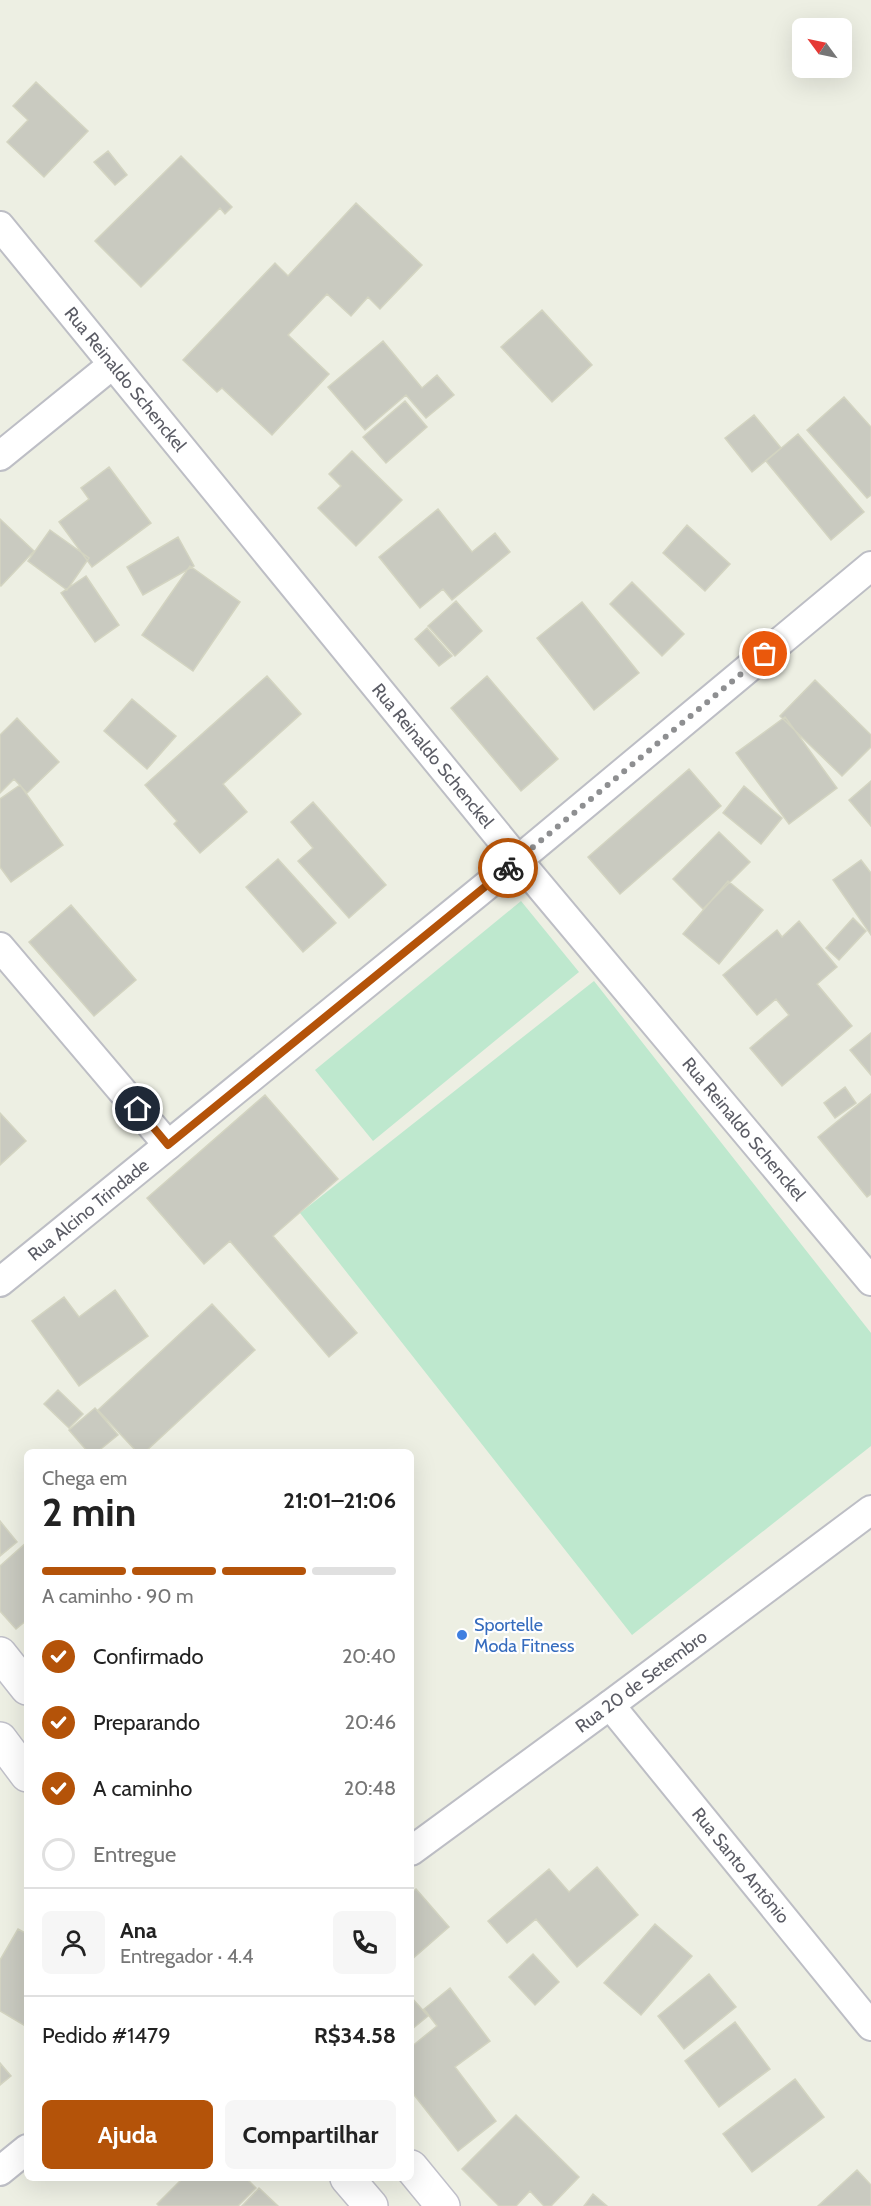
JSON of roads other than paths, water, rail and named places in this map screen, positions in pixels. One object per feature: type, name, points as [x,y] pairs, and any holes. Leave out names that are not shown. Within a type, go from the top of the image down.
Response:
[{"type":"main road","points":[[0,1654],[24,1684]]},
{"type":"main road","points":[[0,1739],[24,1771]]},
{"type":"main road","points":[[414,2171],[443,2206]]},
{"type":"main road","points":[[350,2181],[371,2206]]},
{"type":"street","name":"Rua Reinaldo Schenckel","points":[[0,226],[518,860],[871,1281]]},
{"type":"street","points":[[0,456],[112,365]]},
{"type":"street","name":"Rua Alcino Trindade","points":[[0,1282],[518,860],[871,566]]},
{"type":"street","points":[[0,947],[168,1145]]},
{"type":"street","name":"Rua 20 de Setembro","points":[[414,1849],[871,1509]]},
{"type":"street","name":"Rua Santo Antônio","points":[[610,1705],[871,2026]]},
{"type":"street","points":[[0,2171],[24,2151]]},
{"type":"place","name":"Sportelle Moda Fitness","points":[[462,1635]]}]
